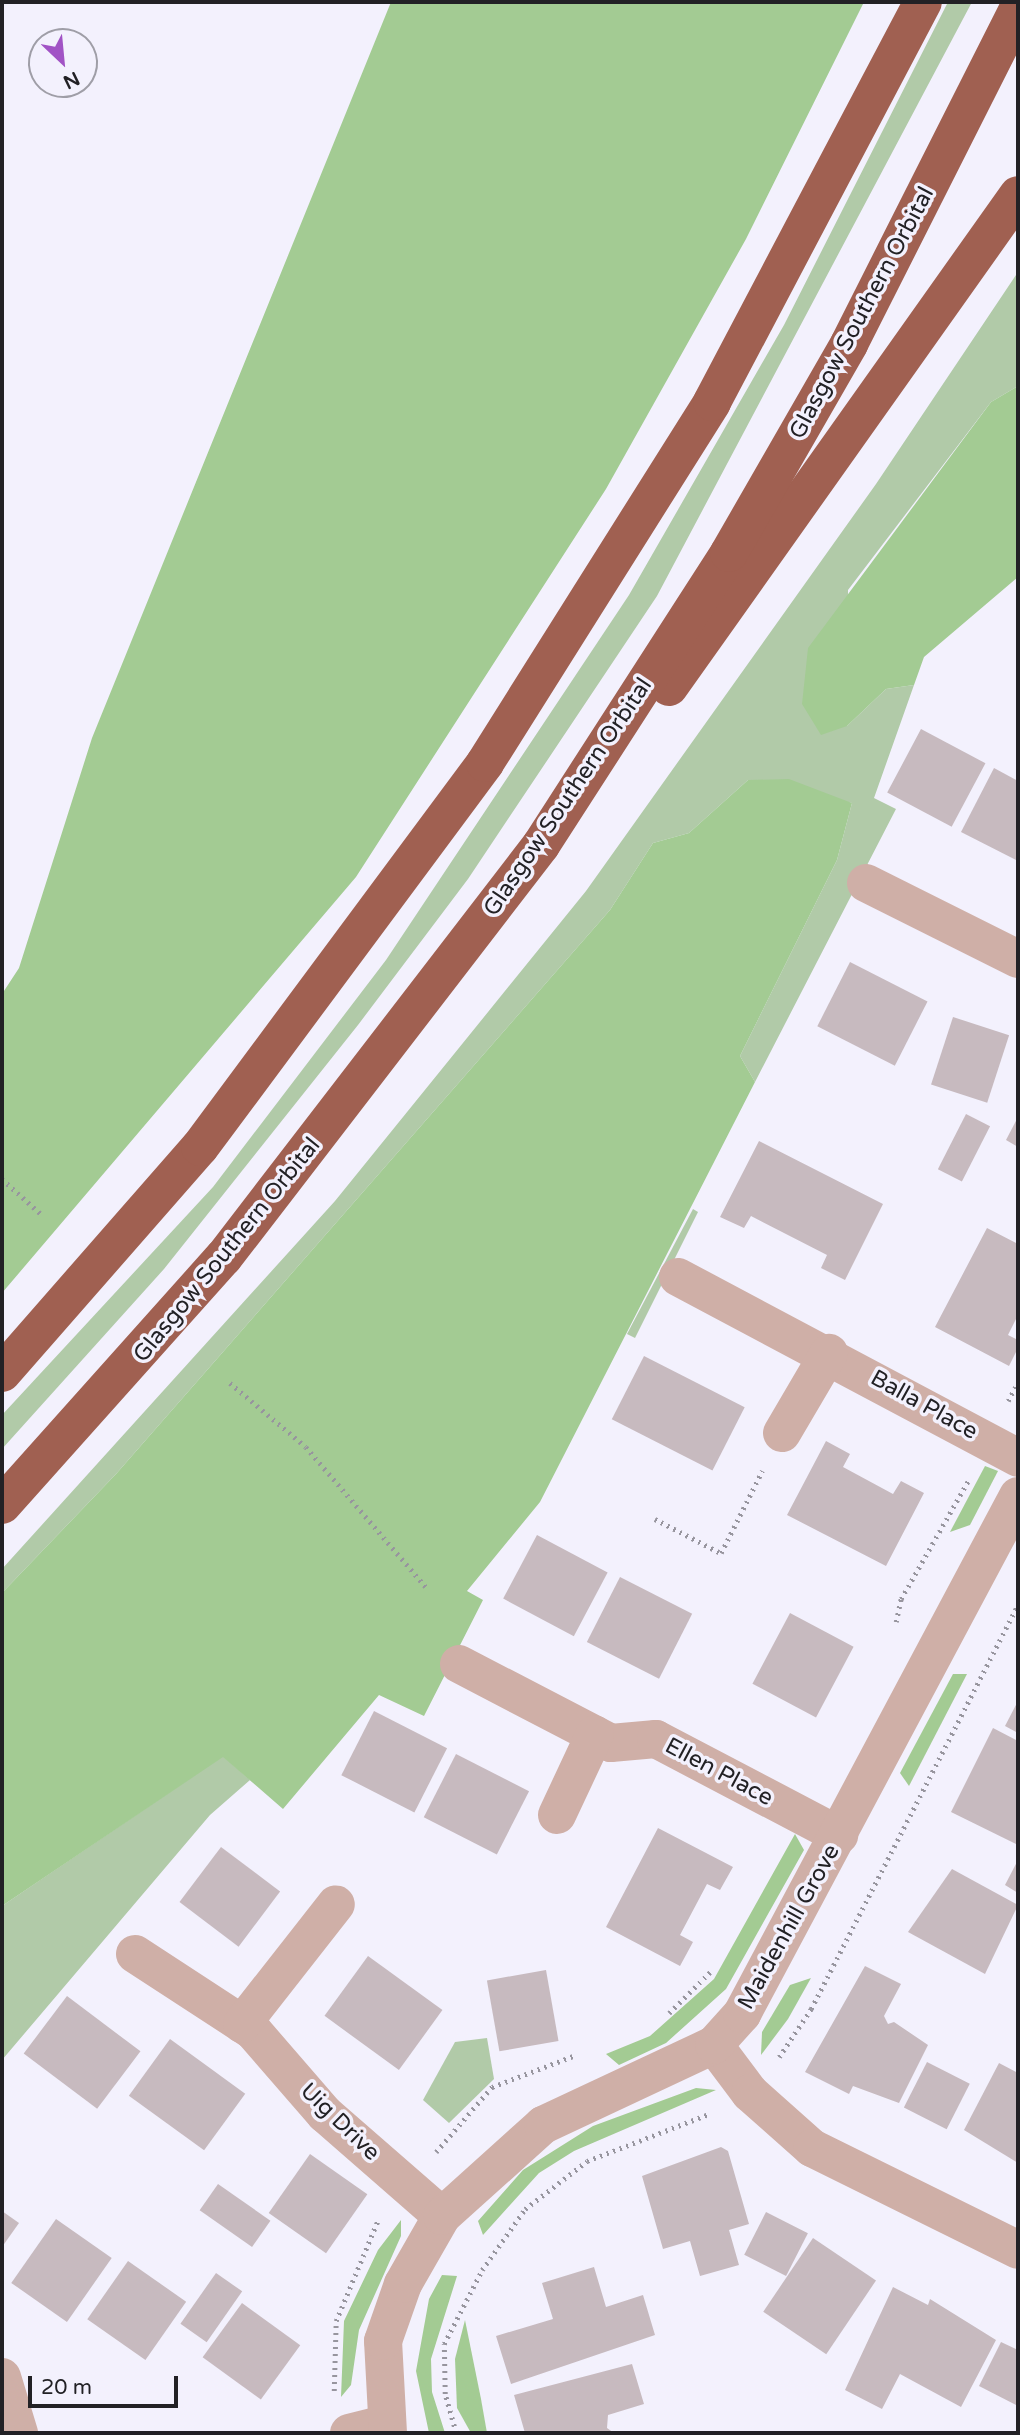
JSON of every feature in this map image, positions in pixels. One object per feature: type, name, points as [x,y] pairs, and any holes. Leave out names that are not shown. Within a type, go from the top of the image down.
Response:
[{"type":"highway","points":[[2,1373],[200,1147],[485,762],[712,402],[923,2]]},
{"type":"highway","name":"Glasgow Southern Orbital","points":[[2,1506],[225,1257],[541,845],[736,542],[849,344],[1018,10]]},
{"type":"highway","points":[[541,845],[694,657],[1018,195]]},
{"type":"street","points":[[866,883],[1018,959]]},
{"type":"street","name":"Balla Place","points":[[678,1277],[829,1353],[1003,1450]]},
{"type":"street","points":[[782,1433],[829,1353]]},
{"type":"street","name":"Maidenhill Grove","points":[[374,2430],[383,2341],[403,2284],[442,2216],[542,2125],[714,2045],[742,2014],[1018,1496]]},
{"type":"street","name":"Ellen Place","points":[[460,1664],[611,1743],[656,1739],[839,1835]]},
{"type":"street","points":[[556,1815],[595,1734]]},
{"type":"street","points":[[242,2024],[336,1904]]},
{"type":"street","name":"Uig Drive","points":[[135,1954],[242,2024],[324,2114],[442,2216]]},
{"type":"street","points":[[714,2045],[750,2093],[812,2148],[1018,2250]]},
{"type":"street","points":[[2,2377],[19,2433]]},
{"type":"path","points":[[2,1179],[41,1214]]},
{"type":"path","points":[[895,1628],[901,1599],[1003,1450],[1018,1382]]},
{"type":"path","points":[[230,1383],[306,1447],[426,1587]]},
{"type":"path","points":[[655,1519],[721,1553],[782,1433]]},
{"type":"path","points":[[659,2021],[713,1968]]},
{"type":"path","points":[[335,2398],[336,2320],[352,2269],[386,2206],[492,2087],[588,2051]]},
{"type":"green space","points":[[391,2],[864,2],[746,239],[606,489],[356,877],[2,1293],[2,994],[19,968],[92,738]]},
{"type":"green space","points":[[948,2],[972,2],[657,596],[468,879],[358,1025],[164,1269],[2,1449],[2,1415],[213,1187],[386,960],[629,595],[784,325]]},
{"type":"green space","points":[[1018,272],[1018,386],[991,402],[848,590],[847,726],[886,689],[914,685],[874,798],[896,809],[755,1082],[740,1056],[837,860],[852,803],[748,780],[689,833],[653,843],[610,910],[116,1474],[2,1593],[2,1569],[335,1201],[586,891],[876,484]]},
{"type":"green space","points":[[1018,386],[1018,577],[924,657],[914,685],[886,689],[847,726],[821,735],[802,704],[808,648],[991,402]]},
{"type":"green space","points":[[789,779],[852,803],[837,860],[740,1056],[755,1082],[540,1502],[467,1591],[483,1600],[424,1716],[379,1695],[283,1809],[223,1757],[2,1906],[2,1593],[116,1474],[610,910],[653,843],[689,833],[748,780]]},
{"type":"green space","points":[[693,1209],[698,1212],[635,1338],[627,1334]]},
{"type":"green space","points":[[985,1466],[998,1471],[970,1525],[950,1532]]},
{"type":"green space","points":[[953,1674],[967,1674],[909,1786],[900,1773]]},
{"type":"green space","points":[[223,1756],[250,1780],[210,1815],[2,2060],[2,1906]]},
{"type":"green space","points":[[795,1834],[804,1850],[726,1989],[666,2043],[619,2065],[606,2054],[650,2036],[714,1979]]},
{"type":"green space","points":[[811,1978],[788,2019],[761,2055],[762,2032],[790,1985]]},
{"type":"green space","points":[[487,2038],[494,2079],[449,2123],[423,2100],[455,2042]]},
{"type":"green space","points":[[696,2088],[716,2090],[574,2151],[539,2173],[483,2235],[478,2221],[523,2170],[593,2126]]},
{"type":"green space","points":[[401,2220],[401,2236],[359,2330],[351,2385],[341,2397],[344,2321],[378,2250]]},
{"type":"green space","points":[[442,2275],[457,2276],[431,2359],[432,2392],[445,2433],[429,2433],[416,2371],[429,2299]]},
{"type":"green space","points":[[465,2320],[487,2433],[471,2433],[457,2408],[455,2359]]},
{"type":"building","points":[[921,729],[985,763],[952,827],[887,793]]},
{"type":"building","points":[[994,768],[1018,781],[1018,861],[961,832]]},
{"type":"building","points":[[850,962],[928,1001],[895,1066],[817,1026]]},
{"type":"building","points":[[953,1017],[1009,1035],[987,1103],[931,1085]]},
{"type":"building","points":[[966,1114],[990,1126],[962,1182],[938,1169]]},
{"type":"building","points":[[1018,1117],[1018,1147],[1006,1140]]},
{"type":"building","points":[[759,1141],[883,1204],[845,1280],[821,1268],[827,1255],[751,1216],[744,1228],[720,1217]]},
{"type":"building","points":[[987,1228],[1018,1244],[1018,1315],[1008,1335],[1018,1340],[1018,1348],[1009,1366],[935,1327]]},
{"type":"building","points":[[644,1356],[745,1407],[712,1471],[612,1419]]},
{"type":"building","points":[[826,1441],[850,1454],[843,1467],[893,1494],[901,1481],[924,1493],[886,1566],[787,1515]]},
{"type":"building","points":[[537,1535],[608,1573],[574,1636],[503,1599]]},
{"type":"building","points":[[620,1577],[692,1614],[659,1679],[587,1642]]},
{"type":"building","points":[[790,1613],[854,1647],[816,1717],[752,1684]]},
{"type":"building","points":[[1018,1701],[1018,1733],[1005,1726]]},
{"type":"building","points":[[374,1711],[447,1748],[414,1812],[341,1775]]},
{"type":"building","points":[[993,1728],[1018,1741],[1018,1845],[951,1812]]},
{"type":"building","points":[[456,1754],[529,1791],[497,1854],[424,1817]]},
{"type":"building","points":[[658,1828],[733,1867],[720,1890],[707,1884],[680,1935],[693,1942],[680,1966],[606,1927]]},
{"type":"building","points":[[221,1847],[280,1892],[239,1947],[179,1902]]},
{"type":"building","points":[[1018,1860],[1018,1893],[1005,1885]]},
{"type":"building","points":[[952,1869],[1018,1905],[985,1974],[908,1932]]},
{"type":"building","points":[[368,1956],[442,2010],[399,2070],[325,2016]]},
{"type":"building","points":[[865,1966],[901,1984],[884,2016],[888,2024],[894,2022],[928,2045],[899,2103],[853,2086],[849,2094],[805,2072]]},
{"type":"building","points":[[546,1970],[559,2041],[499,2051],[487,1980]]},
{"type":"building","points":[[67,1996],[140,2051],[97,2109],[24,2054]]},
{"type":"building","points":[[170,2039],[245,2094],[204,2150],[129,2096]]},
{"type":"building","points":[[927,2062],[970,2084],[947,2129],[904,2107]]},
{"type":"building","points":[[999,2063],[1018,2073],[1018,2163],[964,2130]]},
{"type":"building","points":[[721,2147],[728,2151],[749,2224],[729,2230],[739,2265],[700,2276],[690,2241],[663,2249],[642,2176]]},
{"type":"building","points":[[310,2154],[367,2194],[326,2253],[269,2213]]},
{"type":"building","points":[[218,2184],[270,2221],[252,2247],[200,2210]]},
{"type":"building","points":[[2,2211],[19,2223],[2,2247]]},
{"type":"building","points":[[766,2212],[808,2233],[786,2276],[744,2255]]},
{"type":"building","points":[[56,2219],[112,2258],[67,2322],[11,2283]]},
{"type":"building","points":[[813,2238],[876,2280],[826,2354],[763,2312]]},
{"type":"building","points":[[128,2261],[186,2302],[145,2360],[87,2319]]},
{"type":"building","points":[[594,2267],[606,2307],[643,2295],[655,2335],[511,2384],[496,2336],[553,2319],[542,2283]]},
{"type":"building","points":[[216,2273],[242,2291],[207,2342],[180,2324]]},
{"type":"building","points":[[893,2287],[928,2305],[930,2299],[996,2340],[961,2407],[900,2374],[882,2409],[845,2390]]},
{"type":"building","points":[[242,2303],[300,2345],[261,2400],[203,2357]]},
{"type":"building","points":[[1001,2342],[1018,2350],[1018,2406],[979,2386]]},
{"type":"building","points":[[632,2364],[644,2404],[608,2415],[607,2428],[614,2433],[525,2433],[514,2395]]}]
